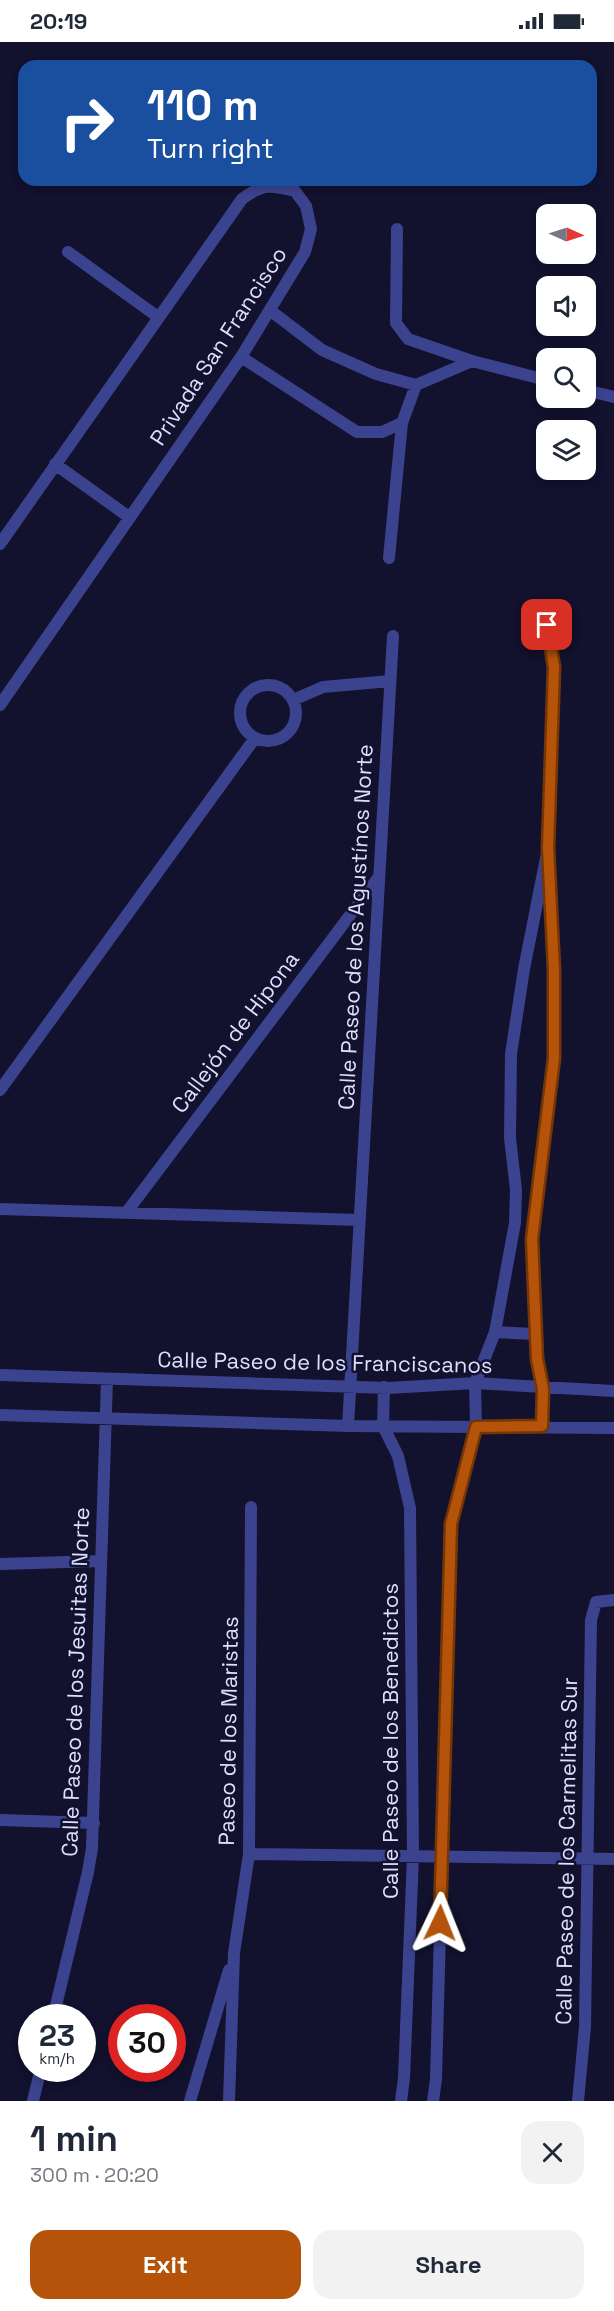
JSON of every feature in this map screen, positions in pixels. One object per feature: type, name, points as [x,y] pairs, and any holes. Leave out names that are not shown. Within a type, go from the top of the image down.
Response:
[{"type":"street","name":"Privada San Francisco","points":[[0,544],[242,199],[257,187],[273,186],[295,191],[306,206],[311,229],[305,252],[242,357],[0,705]]},
{"type":"street","points":[[397,229],[396,323],[408,339],[472,361],[536,377]]},
{"type":"street","points":[[68,252],[158,317]]},
{"type":"street","points":[[271,311],[322,350],[376,374],[416,385],[472,361]]},
{"type":"street","points":[[242,357],[357,432],[382,432],[402,423]]},
{"type":"street","points":[[389,558],[402,423],[416,385]]},
{"type":"street","points":[[596,393],[614,397]]},
{"type":"street","points":[[55,464],[129,517]]},
{"type":"street","points":[[542,1426],[543,1389],[535,1334],[532,1239],[554,1058],[554,970],[548,848],[554,667],[547,625]]},
{"type":"street","name":"Calle Paseo de los Agustínos Norte","points":[[348,1426],[393,636]]},
{"type":"street","points":[[293,700],[323,687],[390,681]]},
{"type":"street","points":[[272,685],[284,690],[293,700],[296,711],[295,723],[288,733],[278,740],[267,741],[255,738],[245,729],[241,717],[242,704],[249,693],[259,687],[272,685]]},
{"type":"street","points":[[0,1090],[255,738]]},
{"type":"street","points":[[433,2101],[436,2079],[451,1524],[476,1427],[476,1383],[495,1332],[515,1223],[516,1190],[510,1138],[511,1054],[524,969],[548,848]]},
{"type":"street","name":"Callejón de Hipona","points":[[126,1213],[378,877]]},
{"type":"street","points":[[0,1209],[359,1220]]},
{"type":"street","points":[[512,1237],[532,1239]]},
{"type":"street","points":[[495,1332],[535,1334]]},
{"type":"street","name":"Calle Paseo de los Franciscanos","points":[[0,1375],[349,1387],[476,1383],[543,1389],[614,1391]]},
{"type":"street","name":"Calle Paseo de los Jesuitas Norte","points":[[56,2004],[88,1872],[94,1823],[107,1379]]},
{"type":"street","name":"Calle Paseo de los Benedictos","points":[[384,1387],[383,1426],[398,1456],[410,1508],[413,1856],[404,2078],[401,2101]]},
{"type":"street","points":[[0,1415],[348,1426],[614,1428]]},
{"type":"street","name":"Paseo de los Maristas","points":[[229,2101],[234,1953],[249,1854],[251,1507]]},
{"type":"street","points":[[0,1564],[101,1561]]},
{"type":"street","name":"Calle Paseo de los Carmelitas Sur","points":[[578,2101],[585,2027],[591,1620],[596,1602],[614,1600]]},
{"type":"street","points":[[0,1820],[94,1823]]},
{"type":"street","points":[[249,1854],[614,1859]]},
{"type":"street","name":"Paseo de los Maristas","points":[[190,2101],[234,1953]]},
{"type":"street","points":[[33,2101],[38,2082]]},
{"type":"route","points":[[440,1923],[451,1524],[459,1485],[476,1427],[542,1426],[543,1389],[537,1359],[532,1239],[554,1058],[554,970],[548,848],[554,667],[547,625]]}]
